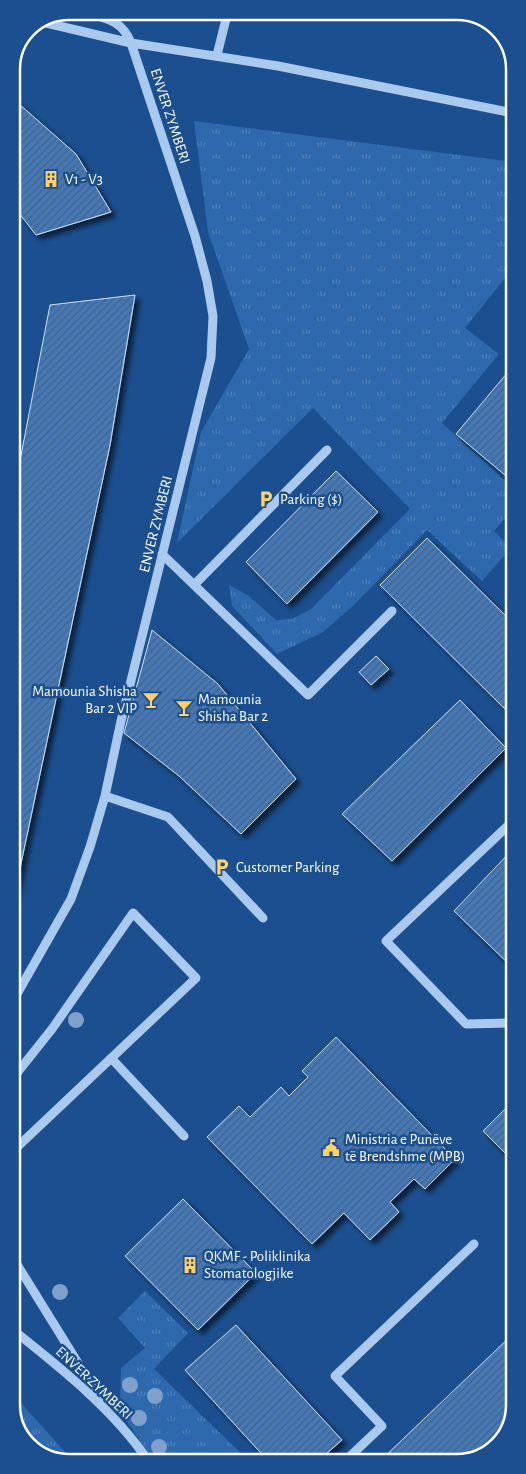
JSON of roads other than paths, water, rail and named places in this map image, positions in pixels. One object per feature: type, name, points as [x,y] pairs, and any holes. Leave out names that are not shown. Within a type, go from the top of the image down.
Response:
[{"type":"street","name":"ENVER ZYMBERI","points":[[20,988],[70,899],[90,847],[105,796],[120,721],[211,358],[213,316],[207,281],[195,236],[131,43],[126,31],[119,23],[109,20]]},
{"type":"street","points":[[216,55],[226,20]]},
{"type":"street","points":[[51,24],[131,43]]},
{"type":"street","name":"ENVER ZYMBERI","points":[[131,43],[216,55],[506,112]]},
{"type":"street","points":[[194,585],[327,450]]},
{"type":"street","points":[[162,554],[308,695],[392,611]]},
{"type":"street","points":[[105,796],[168,817],[263,918]]},
{"type":"street","points":[[506,828],[386,941],[466,1024],[506,1023]]},
{"type":"street","points":[[20,1069],[52,1029],[133,914],[196,978],[20,1144]]},
{"type":"street","points":[[111,1058],[184,1136]]},
{"type":"street","points":[[352,1454],[382,1426],[335,1376],[474,1244]]},
{"type":"street","points":[[20,1269],[111,1415]]},
{"type":"street","name":"ENVER ZYMBERI","points":[[20,1336],[71,1378],[111,1415],[136,1442],[144,1454]]},
{"type":"place","name":"V1 - V3","points":[[51,179]]},
{"type":"place","name":"Parking ($)","points":[[266,499]]},
{"type":"place","name":"Mamounia Shisha Bar 2 VIP","points":[[151,700]]},
{"type":"place","name":"Mamounia Shisha Bar 2","points":[[184,708]]},
{"type":"place","name":"Customer Parking","points":[[222,867]]},
{"type":"place","name":"Ministria e Punëve të Brendshme (MPB)","points":[[331,1148]]},
{"type":"place","name":"QKMF - Poliklinika Stomatologjike","points":[[190,1265]]}]
